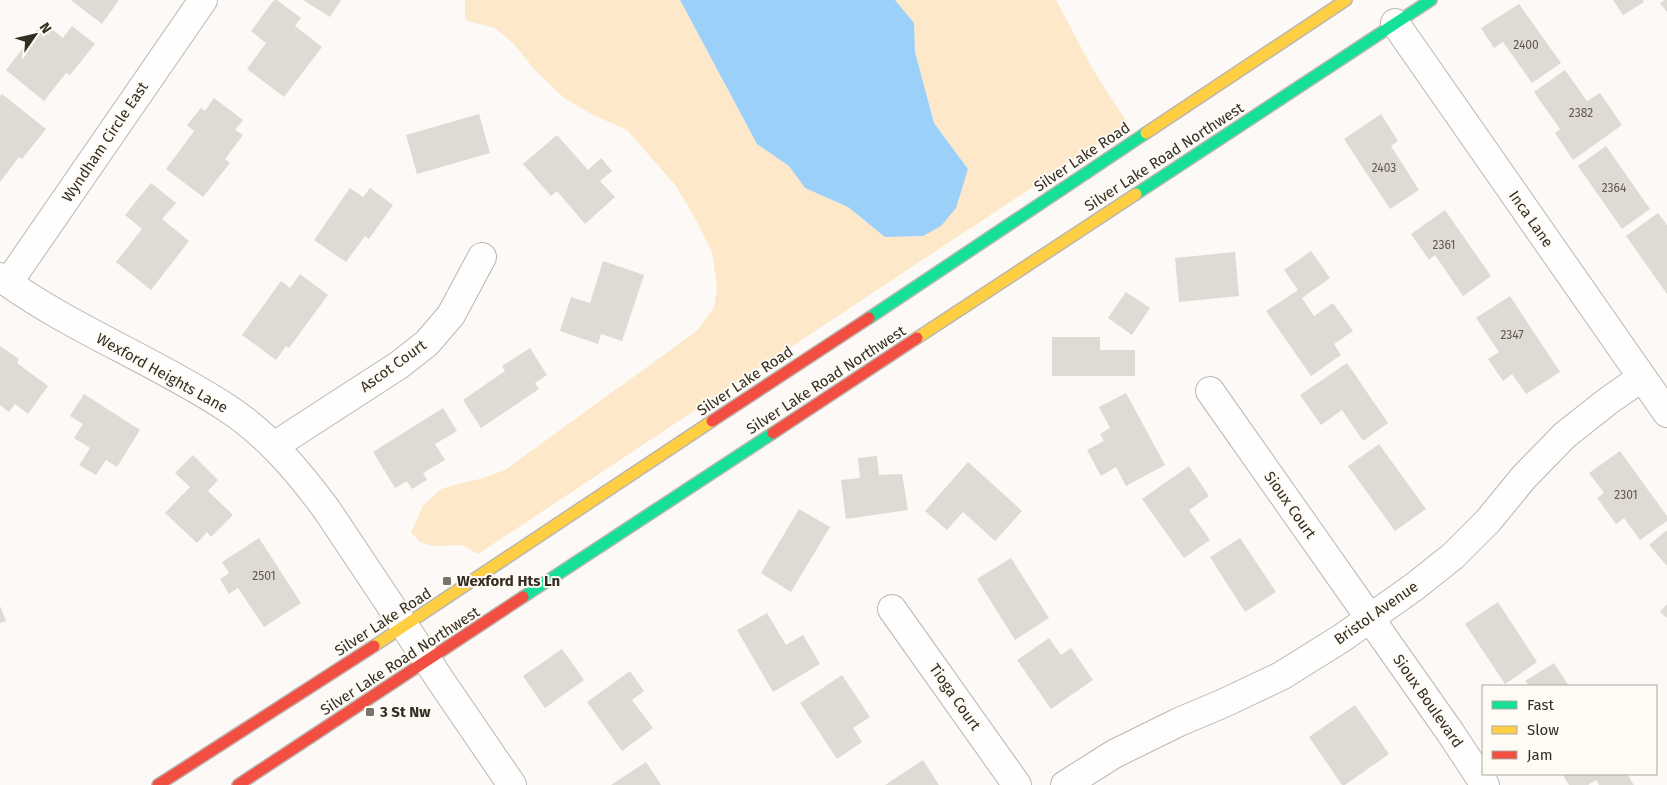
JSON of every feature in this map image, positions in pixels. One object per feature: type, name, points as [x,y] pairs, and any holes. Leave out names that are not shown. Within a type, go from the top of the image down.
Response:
[{"type":"main road","name":"Silver Lake Road","points":[[158,785],[405,626],[1346,0]]},
{"type":"main road","name":"Silver Lake Road Northwest","points":[[238,785],[1431,0]]},
{"type":"street","name":"Wyndham Circle East","points":[[4,280],[203,0]]},
{"type":"street","name":"Inca Lane","points":[[1395,23],[1667,413]]},
{"type":"street","name":"Ascot Court","points":[[274,446],[399,365],[427,343],[451,315],[482,257]]},
{"type":"street","name":"Wexford Heights Lane","points":[[4,280],[92,334],[190,385],[220,404],[274,446],[317,496],[512,785]]},
{"type":"street","name":"Bristol Avenue","points":[[1065,785],[1114,754],[1178,722],[1281,676],[1342,638],[1414,587],[1453,556],[1488,521],[1524,477],[1565,435],[1641,378]]},
{"type":"street","name":"Sioux Court","points":[[1210,391],[1370,618]]},
{"type":"street","name":"Tioga Court","points":[[892,609],[1017,785]]},
{"type":"street","name":"Sioux Boulevard","points":[[1370,618],[1485,785]]},
{"type":"shaded area","points":[[465,0],[680,0],[757,144],[789,166],[805,188],[848,207],[885,237],[923,236],[968,169],[934,123],[915,52],[914,23],[895,0],[1056,0],[1092,68],[1128,124],[478,554],[462,545],[433,546],[420,542],[411,532],[423,506],[441,489],[480,479],[505,470],[698,330],[714,307],[717,289],[712,252],[676,186],[627,130],[591,114],[563,97],[534,69],[514,44],[495,28],[467,21],[465,17]]},
{"type":"water","points":[[680,0],[895,0],[914,23],[915,52],[934,123],[968,169],[956,208],[941,226],[923,236],[885,237],[848,207],[805,188],[789,166],[757,144]]},
{"type":"building","points":[[71,0],[119,0],[102,24]]},
{"type":"building","points":[[274,0],[277,0],[301,18],[295,26],[322,47],[284,97],[247,69],[266,43],[251,31]]},
{"type":"building","points":[[303,0],[341,0],[330,17]]},
{"type":"building","points":[[1613,0],[1643,0],[1644,2],[1623,15]]},
{"type":"building","points":[[1667,0],[1667,12],[1660,3]]},
{"type":"building","points":[[1519,4],[1561,63],[1532,83],[1503,42],[1494,48],[1481,28]]},
{"type":"building","points":[[43,22],[63,38],[72,26],[95,44],[70,75],[66,73],[44,101],[6,70]]},
{"type":"building","points":[[1565,70],[1587,101],[1600,93],[1622,125],[1573,160],[1555,133],[1560,129],[1534,92]]},
{"type":"building","points":[[2,94],[46,129],[22,159],[19,157],[0,182],[0,96]]},
{"type":"building","points":[[214,98],[243,120],[235,130],[243,135],[225,159],[230,163],[203,197],[166,169],[194,131],[187,125],[201,108],[205,111]]},
{"type":"building","points":[[479,114],[490,153],[417,174],[406,135]]},
{"type":"building","points":[[1381,114],[1398,141],[1391,146],[1419,190],[1390,209],[1344,139]]},
{"type":"building","points":[[557,135],[588,170],[601,158],[612,171],[600,181],[615,197],[585,224],[557,191],[551,196],[523,164]]},
{"type":"building","points":[[1606,146],[1650,209],[1622,229],[1578,166]]},
{"type":"building","points":[[151,183],[176,203],[162,219],[189,241],[151,290],[116,262],[142,229],[125,215]]},
{"type":"building","points":[[350,188],[363,197],[370,188],[393,205],[369,239],[365,236],[346,262],[314,240]]},
{"type":"building","points":[[1445,210],[1491,276],[1463,296],[1435,255],[1429,260],[1411,234]]},
{"type":"building","points":[[1658,213],[1667,225],[1667,294],[1626,236]]},
{"type":"building","points":[[1311,251],[1330,278],[1302,298],[1314,316],[1333,303],[1353,331],[1334,344],[1341,355],[1311,376],[1266,311],[1298,290],[1284,270]]},
{"type":"building","points":[[1235,252],[1239,296],[1179,302],[1175,258]]},
{"type":"building","points":[[603,261],[644,275],[622,341],[601,334],[598,344],[560,331],[571,297],[590,303]]},
{"type":"building","points":[[300,274],[328,295],[289,348],[286,346],[276,360],[242,335],[281,281],[290,288]]},
{"type":"building","points":[[1126,292],[1150,308],[1132,335],[1108,318]]},
{"type":"building","points":[[1510,296],[1560,372],[1526,394],[1512,374],[1503,381],[1488,359],[1499,352],[1476,318]]},
{"type":"building","points":[[1052,337],[1100,337],[1100,350],[1135,350],[1135,376],[1052,376]]},
{"type":"building","points":[[0,346],[19,359],[17,363],[48,386],[28,414],[15,404],[9,412],[0,405]]},
{"type":"building","points":[[530,348],[547,375],[535,383],[539,389],[481,428],[463,400],[505,371],[502,366]]},
{"type":"building","points":[[1347,363],[1388,423],[1363,441],[1342,410],[1321,425],[1300,395]]},
{"type":"building","points":[[1126,393],[1165,465],[1126,486],[1116,467],[1101,476],[1087,450],[1104,441],[1100,434],[1110,428],[1099,407]]},
{"type":"building","points":[[84,394],[140,430],[117,467],[106,460],[96,475],[79,465],[90,448],[74,438],[83,424],[70,416]]},
{"type":"building","points":[[443,408],[457,431],[435,444],[445,460],[423,473],[427,480],[412,489],[407,481],[395,488],[373,452]]},
{"type":"building","points":[[1379,444],[1426,509],[1395,531],[1348,466]]},
{"type":"building","points":[[1620,451],[1667,516],[1667,521],[1640,540],[1624,518],[1616,524],[1597,498],[1604,493],[1589,473]]},
{"type":"building","points":[[193,455],[218,480],[208,491],[233,515],[211,537],[207,532],[197,543],[165,513],[190,487],[175,473]]},
{"type":"building","points":[[877,456],[879,475],[902,474],[908,510],[846,519],[841,480],[860,478],[858,458]]},
{"type":"building","points":[[968,462],[1022,511],[995,541],[963,512],[947,530],[925,511]]},
{"type":"building","points":[[1189,466],[1209,496],[1189,510],[1210,540],[1184,558],[1142,499]]},
{"type":"building","points":[[799,509],[830,527],[791,592],[761,573]]},
{"type":"building","points":[[1667,530],[1667,566],[1649,545]]},
{"type":"building","points":[[259,538],[301,603],[264,627],[238,588],[229,594],[220,579],[229,573],[222,562]]},
{"type":"building","points":[[1240,538],[1276,592],[1245,612],[1210,557]]},
{"type":"building","points":[[1011,558],[1049,618],[1015,640],[977,579]]},
{"type":"building","points":[[1498,602],[1537,662],[1505,684],[1465,624]]},
{"type":"building","points":[[1667,604],[1667,618],[1660,612]]},
{"type":"building","points":[[0,606],[6,621],[0,623]]},
{"type":"building","points":[[767,613],[786,645],[803,635],[820,664],[773,692],[737,630]]},
{"type":"building","points":[[1049,638],[1061,655],[1071,648],[1093,680],[1051,709],[1017,660]]},
{"type":"building","points":[[562,649],[584,680],[545,708],[523,676]]},
{"type":"building","points":[[1554,663],[1568,685],[1528,685],[1525,681]]},
{"type":"building","points":[[630,671],[644,691],[632,700],[653,728],[622,751],[587,702]]},
{"type":"building","points":[[842,675],[870,717],[853,728],[862,742],[837,759],[800,703]]},
{"type":"building","points":[[1355,705],[1389,754],[1345,785],[1342,785],[1309,737]]},
{"type":"building","points":[[923,760],[939,785],[885,785]]},
{"type":"building","points":[[646,762],[661,785],[611,785]]},
{"type":"building","points":[[1563,775],[1628,775],[1634,785],[1599,785],[1596,780],[1588,785],[1569,785]]},
{"type":"traffic: fast","points":[[1136,194],[1431,0]]},
{"type":"traffic: fast","points":[[869,318],[1146,133]]},
{"type":"traffic: fast","points":[[523,597],[773,433]]},
{"type":"traffic: slow","points":[[1146,133],[1346,0]]},
{"type":"traffic: slow","points":[[917,338],[1136,194]]},
{"type":"traffic: slow","points":[[374,646],[712,421]]},
{"type":"traffic: jam","points":[[712,421],[869,318]]},
{"type":"traffic: jam","points":[[773,433],[917,338]]},
{"type":"traffic: jam","points":[[238,785],[523,597]]},
{"type":"traffic: jam","points":[[158,785],[374,646]]},
{"type":"place","name":"Wexford Hts Ln","points":[[447,581]]},
{"type":"place","name":"3 St Nw","points":[[370,712]]}]
